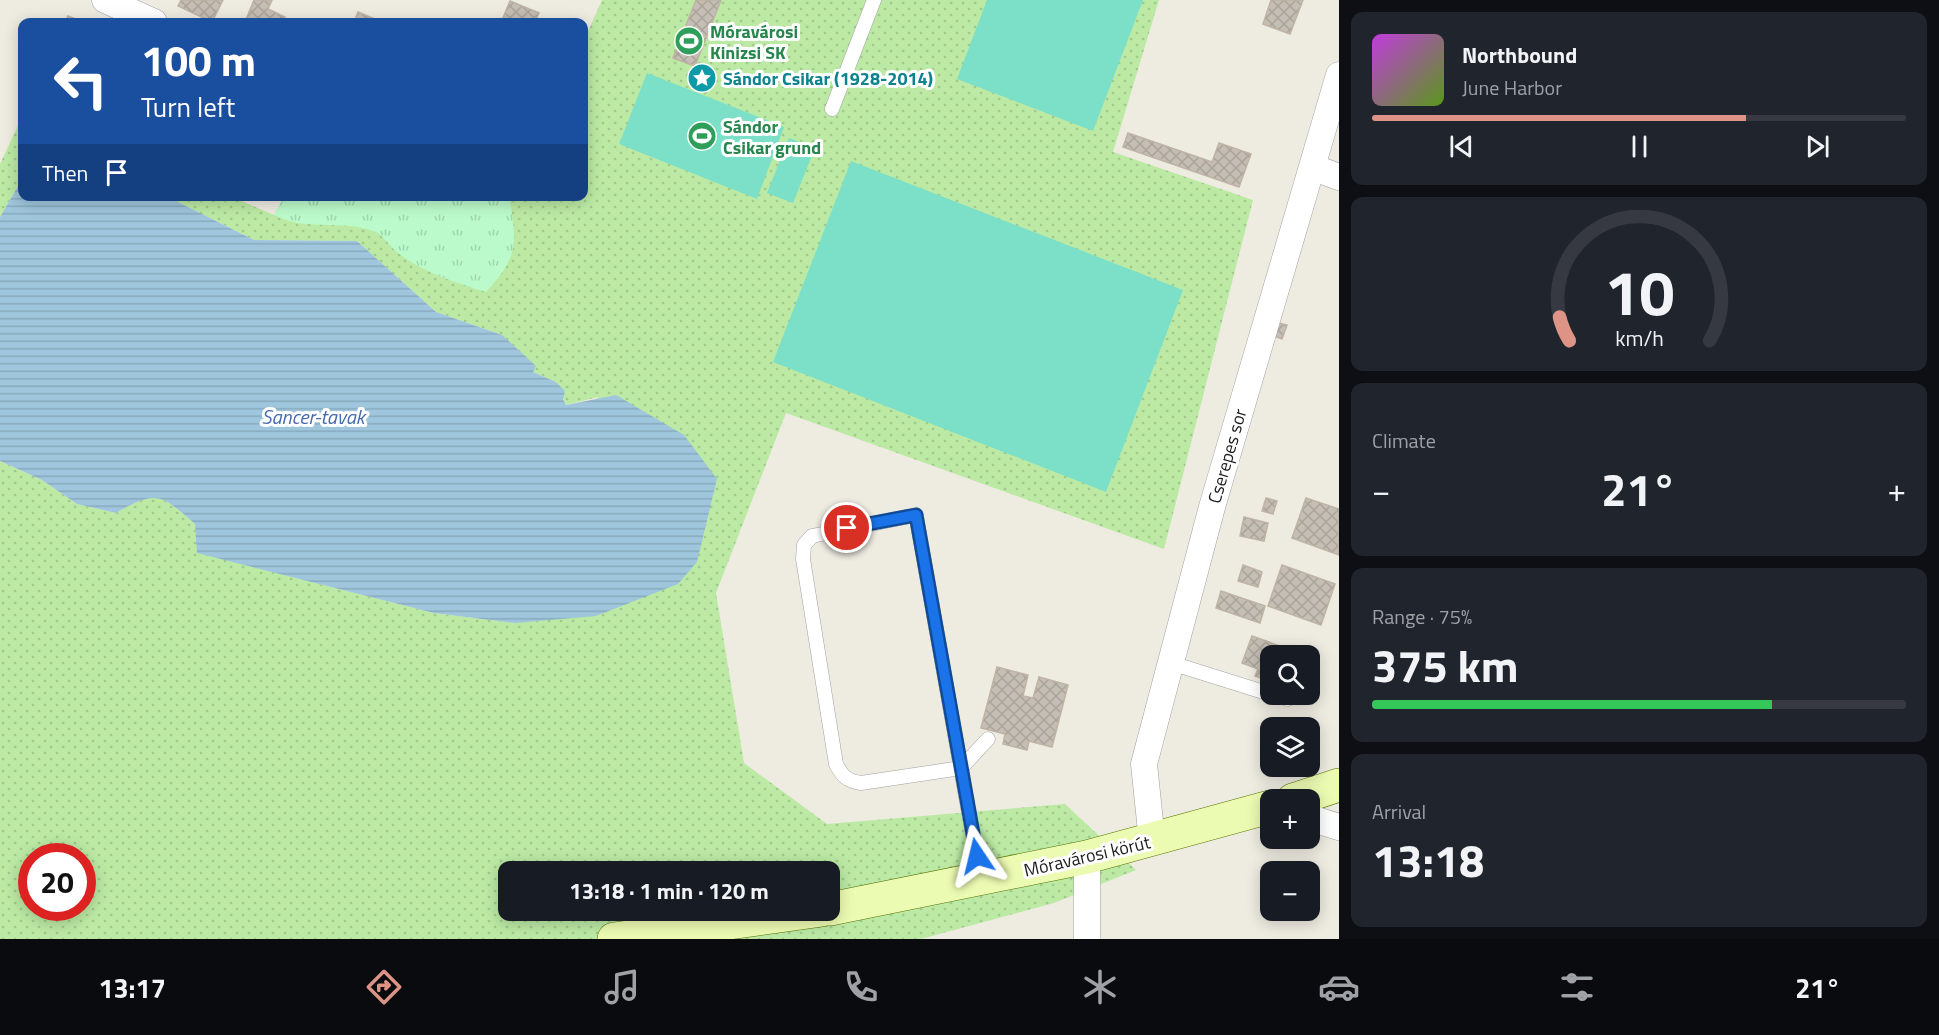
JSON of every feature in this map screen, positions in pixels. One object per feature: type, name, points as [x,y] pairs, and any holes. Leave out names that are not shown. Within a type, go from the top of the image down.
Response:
[{"type":"main road","points":[[1320,791],[1339,785]]},
{"type":"main road","name":"Móravárosi körút","points":[[840,907],[1087,857],[1260,812]]},
{"type":"main road","points":[[614,939],[743,921]]},
{"type":"street","points":[[105,0],[145,18]]},
{"type":"street","name":"Cserepes sor","points":[[1152,841],[1144,764],[1212,507],[1339,75]]},
{"type":"street","points":[[1312,167],[1339,177]]},
{"type":"street","points":[[1320,821],[1339,827]]},
{"type":"street","points":[[1087,857],[1087,939]]},
{"type":"lane","points":[[832,109],[874,0]]},
{"type":"lane","points":[[981,880],[961,768],[916,515],[812,536],[804,545],[803,559],[836,764],[841,775],[851,782],[861,783],[961,768],[988,739]]},
{"type":"lane","points":[[1171,663],[1260,690]]},
{"type":"green space","points":[[602,0],[1159,0],[1113,152],[1253,200],[1164,549],[786,413],[716,593],[744,763],[827,824],[1065,804],[1136,870],[1054,903],[921,939],[0,939],[0,461],[42,480],[77,504],[116,513],[141,500],[158,498],[166,501],[195,524],[198,553],[434,613],[515,623],[598,397],[566,405],[556,382],[533,372],[502,335],[436,312],[357,241],[254,240],[176,201],[241,201],[274,215],[282,201],[588,201],[588,31]]},
{"type":"green space","points":[[987,0],[1143,0],[1093,131],[957,79]]},
{"type":"green space","name":"Sándor Csikar grund","points":[[647,73],[784,127],[757,199],[619,144]]},
{"type":"green space","points":[[18,126],[18,186],[0,217],[0,164]]},
{"type":"green space","points":[[789,138],[815,148],[793,203],[767,193]]},
{"type":"green space","points":[[851,161],[1183,290],[1106,492],[773,362]]},
{"type":"green space","points":[[282,201],[510,201],[514,229],[513,250],[510,260],[486,292],[418,266],[397,252],[373,231],[348,226],[298,223],[274,215]]},
{"type":"water","name":"Sancer-tavak","points":[[18,186],[18,201],[176,201],[254,240],[357,241],[436,312],[502,335],[536,366],[533,372],[556,382],[565,391],[563,399],[566,405],[616,395],[684,435],[717,479],[697,562],[678,584],[596,616],[515,623],[434,613],[197,553],[195,524],[166,501],[150,498],[116,513],[77,504],[42,480],[0,461],[0,217]]},
{"type":"building","points":[[181,0],[223,0],[214,18],[204,18],[178,6]]},
{"type":"building","points":[[254,0],[272,0],[268,9],[285,17],[284,18],[247,18]]},
{"type":"building","points":[[696,0],[721,0],[695,66],[673,58]]},
{"type":"building","points":[[1271,0],[1303,0],[1290,34],[1263,24]]},
{"type":"building","points":[[510,1],[539,13],[537,18],[503,18]]},
{"type":"building","points":[[358,12],[373,18],[356,18]]},
{"type":"building","points":[[1128,133],[1212,162],[1219,143],[1251,154],[1239,187],[1123,147]]},
{"type":"building","points":[[1278,323],[1287,325],[1282,339],[1274,336]]},
{"type":"building","points":[[1266,498],[1277,501],[1273,514],[1262,511]]},
{"type":"building","points":[[1306,498],[1339,509],[1339,555],[1292,538]]},
{"type":"building","points":[[1244,517],[1268,523],[1264,541],[1240,536]]},
{"type":"building","points":[[1243,565],[1262,572],[1258,587],[1238,581]]},
{"type":"building","points":[[1282,565],[1335,584],[1321,625],[1268,606]]},
{"type":"building","points":[[1221,591],[1265,606],[1260,623],[1216,608]]},
{"type":"building","points":[[1252,636],[1277,645],[1260,645],[1260,678],[1255,676],[1258,669],[1242,663]]},
{"type":"building","points":[[997,667],[1028,675],[1023,696],[1033,698],[1039,677],[1068,685],[1052,747],[1029,741],[1027,750],[1003,744],[1005,734],[981,728]]},
{"type":"place","name":"Móravárosi Kinizsi SK","points":[[689,41]]},
{"type":"place","name":"Sándor Csikar (1928-2014)","points":[[702,78]]},
{"type":"place","name":"Sándor Csikar grund","points":[[702,136]]},
{"type":"route","points":[[847,528],[916,515],[977,856]]}]
